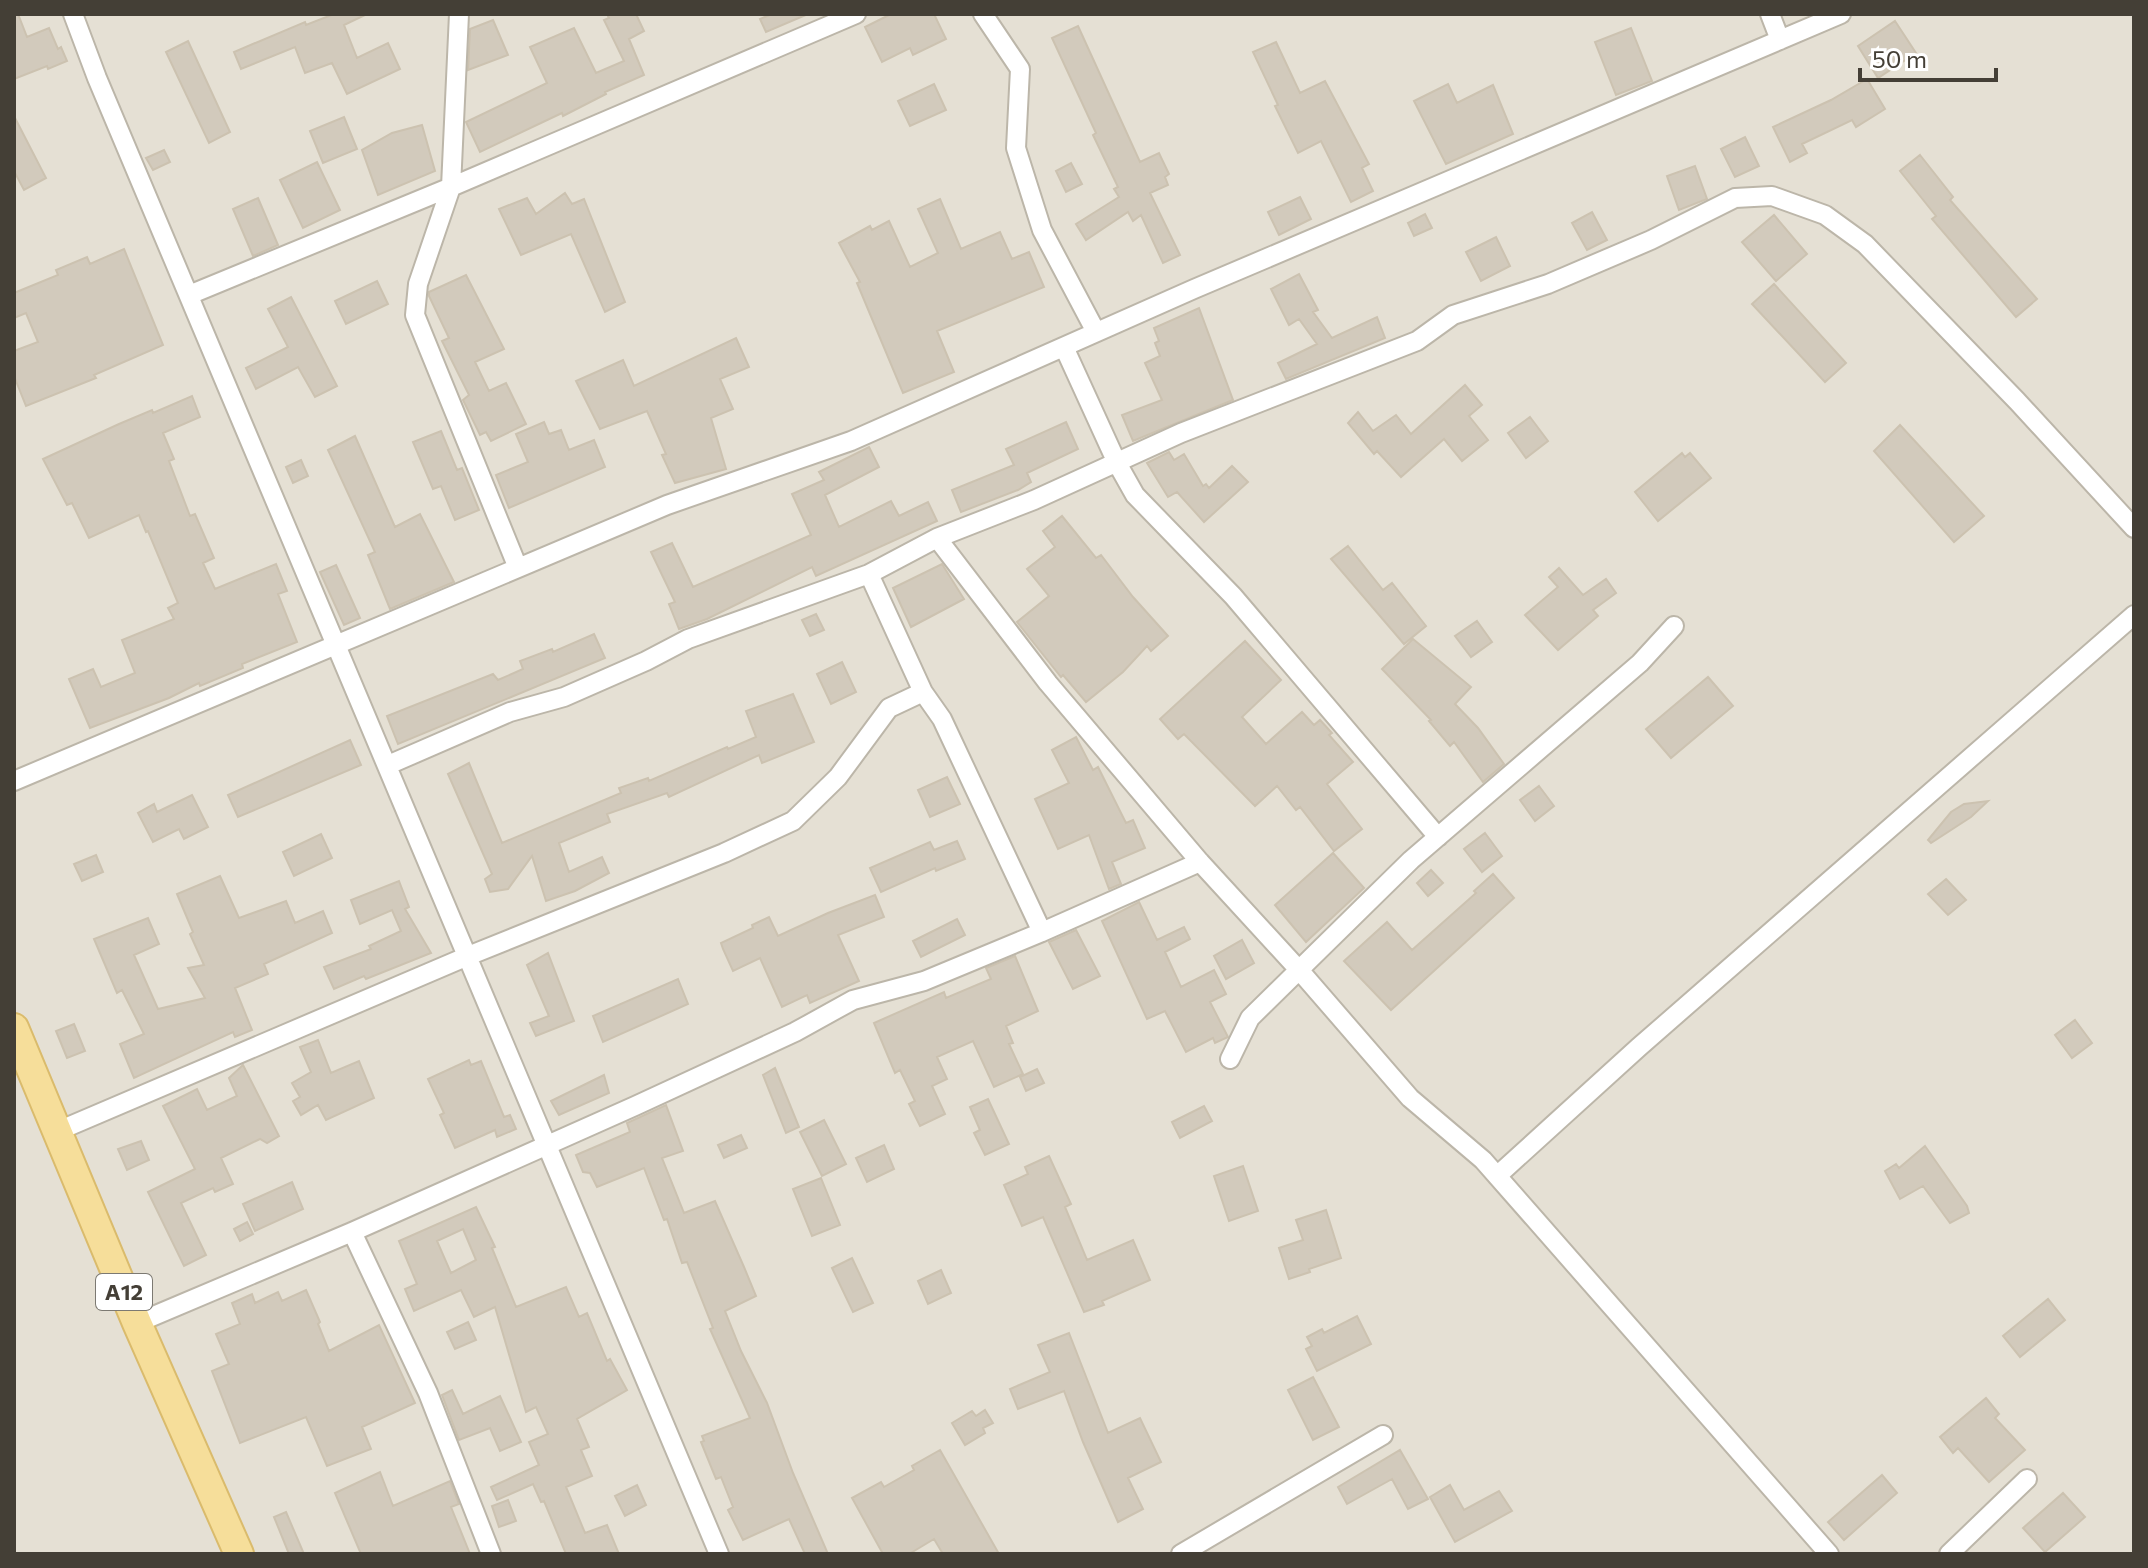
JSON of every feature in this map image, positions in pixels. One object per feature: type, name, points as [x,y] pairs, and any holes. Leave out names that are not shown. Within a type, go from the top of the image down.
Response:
[{"type":"main road","name":"A12","points":[[15,1035],[239,1554]]},
{"type":"street","points":[[73,14],[719,1554]]},
{"type":"street","points":[[459,14],[451,187],[418,284],[415,315],[518,568]]},
{"type":"street","points":[[189,295],[856,14]]},
{"type":"street","points":[[983,14],[1020,69],[1016,148],[1042,230],[1096,332]]},
{"type":"street","points":[[1770,14],[1780,40]]},
{"type":"street","points":[[14,781],[667,505],[851,441],[1096,332],[1841,14]]},
{"type":"street","points":[[388,765],[510,712],[564,697],[688,639],[869,574],[937,538],[1034,500],[1181,433],[1417,341],[1453,315],[1548,284],[1651,240],[1735,198],[1772,196],[1825,215],[1865,244],[2134,528]]},
{"type":"street","points":[[1064,347],[1135,495],[1233,596],[1438,837]]},
{"type":"street","points":[[937,538],[1048,683],[1200,862],[1410,1098],[1483,1160],[1829,1554]]},
{"type":"street","points":[[869,574],[923,692],[942,719],[1042,932]]},
{"type":"street","points":[[1497,1176],[1639,1047],[2134,615]]},
{"type":"street","points":[[1230,1059],[1250,1018],[1411,860],[1640,663],[1674,626]]},
{"type":"street","points":[[58,1131],[468,956],[724,853],[793,821],[838,777],[889,708],[923,692]]},
{"type":"street","points":[[137,1323],[352,1232],[782,1038],[853,1000],[924,981],[1200,862]]},
{"type":"street","points":[[352,1232],[428,1393],[491,1554]]},
{"type":"street","points":[[1181,1554],[1383,1435]]},
{"type":"street","points":[[1949,1554],[2027,1479]]},
{"type":"shaded area","points":[[14,14],[2134,14],[2134,1554],[14,1554]]},
{"type":"building","points":[[14,14],[18,14],[27,37],[49,28],[67,61],[14,79]]},
{"type":"building","points":[[334,14],[367,14],[344,25],[357,58],[388,43],[400,69],[347,94],[332,63],[305,73],[295,47],[241,69],[234,52],[305,22],[306,25]]},
{"type":"building","points":[[607,14],[636,14],[644,31],[629,39],[644,75],[605,92],[563,116],[562,113],[480,152],[466,122],[547,83],[530,47],[574,28],[596,73],[624,61],[604,20],[609,18]]},
{"type":"building","points":[[772,14],[808,14],[766,32],[760,19]]},
{"type":"building","points":[[891,14],[934,14],[946,39],[913,55],[910,48],[882,62],[865,27]]},
{"type":"building","points":[[493,20],[508,55],[468,70],[470,29]]},
{"type":"building","points":[[1895,21],[1916,53],[1878,78],[1858,46]]},
{"type":"building","points":[[1078,26],[1140,162],[1159,153],[1169,174],[1165,177],[1168,185],[1150,193],[1180,255],[1163,263],[1141,215],[1133,221],[1128,212],[1086,240],[1076,224],[1119,197],[1114,189],[1118,187],[1093,135],[1096,133],[1052,38]]},
{"type":"building","points":[[1631,28],[1652,81],[1616,95],[1595,42]]},
{"type":"building","points":[[188,41],[230,132],[209,143],[166,52]]},
{"type":"building","points":[[1276,42],[1300,93],[1325,81],[1369,164],[1362,168],[1373,191],[1351,202],[1321,141],[1298,153],[1253,52]]},
{"type":"building","points":[[1867,79],[1885,109],[1856,127],[1852,120],[1802,144],[1807,153],[1790,162],[1773,127]]},
{"type":"building","points":[[934,84],[946,110],[910,126],[898,101]]},
{"type":"building","points":[[1448,84],[1457,103],[1493,85],[1513,134],[1446,164],[1414,101]]},
{"type":"building","points":[[14,116],[46,178],[24,190],[14,171]]},
{"type":"building","points":[[344,117],[357,149],[323,163],[310,131]]},
{"type":"building","points":[[422,125],[435,171],[378,195],[362,150],[392,133]]},
{"type":"building","points":[[1745,137],[1759,166],[1735,177],[1721,149]]},
{"type":"building","points":[[164,150],[170,162],[153,170],[146,158]]},
{"type":"building","points":[[1920,155],[1953,197],[1950,200],[2037,299],[2016,317],[1932,219],[1936,216],[1900,171]]},
{"type":"building","points":[[317,162],[340,210],[303,228],[280,180]]},
{"type":"building","points":[[1071,163],[1082,184],[1066,192],[1056,171]]},
{"type":"building","points":[[1695,166],[1707,199],[1679,210],[1667,176]]},
{"type":"building","points":[[565,193],[572,204],[584,199],[625,302],[605,312],[571,234],[521,255],[499,209],[527,198],[536,214]]},
{"type":"building","points":[[1300,197],[1311,219],[1279,235],[1268,212]]},
{"type":"building","points":[[258,198],[278,245],[253,256],[233,209]]},
{"type":"building","points":[[940,199],[961,249],[1000,232],[1012,259],[1029,252],[1044,287],[937,331],[954,372],[903,393],[857,283],[860,282],[839,243],[870,226],[872,230],[889,221],[910,267],[938,253],[918,209]]},
{"type":"building","points":[[1592,212],[1607,240],[1587,250],[1572,223]]},
{"type":"building","points":[[1425,214],[1432,228],[1414,236],[1408,223]]},
{"type":"building","points":[[1774,215],[1807,254],[1776,281],[1742,242]]},
{"type":"building","points":[[1496,237],[1510,266],[1481,281],[1466,252]]},
{"type":"building","points":[[124,249],[163,345],[94,375],[96,378],[26,406],[14,376],[14,351],[38,342],[26,313],[14,318],[14,293],[58,275],[56,270],[87,257],[90,264]]},
{"type":"building","points":[[1299,274],[1318,310],[1313,312],[1332,338],[1377,317],[1385,338],[1286,379],[1278,363],[1317,344],[1299,319],[1289,325],[1271,289]]},
{"type":"building","points":[[466,275],[504,349],[475,362],[489,391],[506,383],[526,424],[491,441],[486,432],[480,435],[463,400],[469,395],[442,341],[449,338],[429,296],[429,292]]},
{"type":"building","points":[[377,281],[388,304],[346,324],[335,301]]},
{"type":"building","points":[[1774,284],[1846,363],[1825,382],[1752,304]]},
{"type":"building","points":[[291,297],[337,386],[315,397],[298,367],[256,389],[246,368],[288,347],[268,309]]},
{"type":"building","points":[[1199,308],[1233,400],[1133,441],[1122,415],[1162,400],[1145,363],[1160,356],[1154,328]]},
{"type":"building","points":[[736,338],[749,367],[720,379],[733,409],[711,418],[726,469],[675,483],[647,411],[600,429],[576,381],[623,360],[634,386]]},
{"type":"building","points":[[1465,385],[1482,405],[1469,416],[1488,440],[1462,461],[1444,439],[1401,477],[1377,451],[1374,454],[1348,423],[1358,412],[1373,431],[1396,415],[1411,434]]},
{"type":"building","points":[[192,396],[200,417],[163,433],[174,459],[169,461],[190,516],[195,514],[214,558],[203,563],[215,589],[276,564],[287,591],[278,594],[297,642],[242,664],[243,668],[200,686],[199,683],[169,698],[90,728],[69,679],[93,669],[101,687],[135,673],[122,640],[174,619],[168,608],[178,603],[139,515],[89,538],[72,503],[67,505],[43,459],[152,410],[153,413]]},
{"type":"building","points":[[1530,417],[1548,441],[1526,458],[1508,433]]},
{"type":"building","points":[[544,422],[549,434],[561,430],[569,450],[594,440],[605,467],[509,508],[496,475],[528,462],[516,434]]},
{"type":"building","points":[[1066,422],[1078,449],[1027,473],[1031,482],[1018,490],[961,512],[952,490],[1014,465],[1006,449]]},
{"type":"building","points":[[1900,425],[1984,516],[1954,542],[1874,451]]},
{"type":"building","points":[[441,431],[457,470],[462,468],[479,510],[455,520],[441,486],[433,489],[413,442]]},
{"type":"building","points":[[355,436],[395,527],[420,514],[454,582],[390,609],[368,555],[375,552],[328,450]]},
{"type":"building","points":[[869,447],[879,467],[825,495],[839,527],[891,501],[899,516],[928,502],[937,521],[816,576],[812,567],[707,619],[679,629],[669,604],[675,602],[651,552],[672,543],[693,587],[811,535],[792,494],[824,480],[819,472]]},
{"type":"building","points":[[1169,452],[1174,460],[1184,454],[1203,486],[1206,484],[1209,488],[1232,466],[1248,482],[1204,522],[1177,492],[1168,497],[1147,463]]},
{"type":"building","points":[[1682,453],[1685,457],[1690,453],[1711,478],[1658,521],[1635,492]]},
{"type":"building","points":[[301,460],[308,476],[293,483],[286,467]]},
{"type":"building","points":[[1062,516],[1096,558],[1101,555],[1168,636],[1151,651],[1147,646],[1123,672],[1086,702],[1063,675],[1061,677],[1017,622],[1049,596],[1027,569],[1055,547],[1043,531]]},
{"type":"building","points":[[1348,546],[1383,590],[1392,583],[1426,626],[1404,644],[1331,559]]},
{"type":"building","points":[[942,564],[964,599],[911,627],[893,588]]},
{"type":"building","points":[[336,565],[360,618],[344,625],[320,572]]},
{"type":"building","points":[[1559,568],[1583,595],[1606,579],[1616,593],[1593,610],[1598,616],[1558,650],[1525,615],[1558,587],[1549,577]]},
{"type":"building","points":[[816,614],[824,630],[810,636],[802,620]]},
{"type":"building","points":[[1477,621],[1492,642],[1471,657],[1455,636]]},
{"type":"building","points":[[594,634],[605,658],[398,744],[387,716],[493,674],[498,680],[523,669],[520,661],[552,649],[553,652]]},
{"type":"building","points":[[1413,639],[1471,687],[1455,704],[1478,728],[1504,764],[1483,782],[1454,742],[1450,746],[1431,720],[1382,669]]},
{"type":"building","points":[[1245,641],[1281,680],[1242,717],[1266,744],[1302,712],[1314,725],[1320,720],[1353,762],[1327,784],[1362,829],[1334,851],[1300,807],[1296,810],[1277,786],[1255,806],[1184,734],[1178,739],[1160,719]]},
{"type":"building","points":[[842,662],[856,692],[831,704],[817,674]]},
{"type":"building","points":[[1708,677],[1733,706],[1671,758],[1646,729]]},
{"type":"building","points":[[793,694],[814,742],[762,763],[759,755],[669,797],[667,793],[607,814],[610,822],[559,843],[569,872],[602,857],[609,873],[575,891],[546,901],[532,856],[508,889],[490,892],[485,879],[492,874],[448,774],[469,763],[502,843],[621,793],[619,788],[648,778],[649,781],[756,737],[746,711]]},
{"type":"building","points":[[1076,737],[1093,770],[1098,767],[1126,823],[1133,820],[1145,848],[1112,862],[1121,884],[1109,889],[1089,835],[1058,849],[1035,799],[1069,783],[1052,750]]},
{"type":"building","points":[[350,740],[361,765],[238,817],[228,795]]},
{"type":"building","points":[[947,777],[960,804],[930,817],[918,790]]},
{"type":"building","points":[[1539,786],[1554,806],[1535,821],[1520,800]]},
{"type":"building","points":[[192,795],[208,827],[184,839],[179,829],[153,842],[138,813],[154,804],[157,812]]},
{"type":"building","points":[[1988,801],[1971,817],[1931,843],[1928,840],[1951,812],[1964,804]]},
{"type":"building","points":[[1485,833],[1502,856],[1482,872],[1464,849]]},
{"type":"building","points":[[321,834],[332,858],[294,876],[283,852]]},
{"type":"building","points":[[957,841],[965,859],[936,871],[935,868],[881,892],[870,868],[930,842],[934,850]]},
{"type":"building","points":[[1333,853],[1364,888],[1306,942],[1275,905]]},
{"type":"building","points":[[96,855],[103,872],[82,881],[74,864]]},
{"type":"building","points":[[1431,870],[1443,883],[1428,896],[1417,883]]},
{"type":"building","points":[[1493,874],[1514,898],[1391,1010],[1344,961],[1387,922],[1412,950]]},
{"type":"building","points":[[220,876],[239,918],[286,901],[295,923],[323,911],[332,933],[264,964],[268,974],[235,988],[252,1030],[235,1037],[233,1032],[134,1078],[120,1044],[144,1034],[122,990],[117,993],[94,939],[148,918],[159,944],[134,955],[158,1009],[205,998],[188,968],[204,965],[177,894]]},
{"type":"building","points":[[1946,879],[1966,900],[1948,915],[1928,894]]},
{"type":"building","points":[[399,881],[409,907],[405,909],[431,953],[334,989],[324,967],[371,949],[369,946],[401,931],[392,910],[360,924],[351,900]]},
{"type":"building","points":[[875,895],[884,917],[838,935],[859,981],[810,1003],[807,995],[782,1007],[760,958],[733,971],[721,943],[769,917],[778,936]]},
{"type":"building","points":[[1139,902],[1157,940],[1184,927],[1190,939],[1165,952],[1181,987],[1214,970],[1226,994],[1210,1002],[1228,1037],[1215,1043],[1213,1038],[1186,1052],[1165,1011],[1147,1019],[1102,921]]},
{"type":"building","points":[[957,919],[965,935],[921,957],[913,941]]},
{"type":"building","points":[[1076,930],[1100,976],[1073,989],[1049,942]]},
{"type":"building","points":[[1242,940],[1254,963],[1226,979],[1214,956]]},
{"type":"building","points":[[548,953],[574,1021],[536,1036],[530,1023],[549,1016],[527,965]]},
{"type":"building","points":[[1015,956],[1038,1011],[1006,1026],[1013,1043],[1009,1044],[1023,1074],[994,1087],[973,1041],[937,1057],[947,1079],[932,1086],[945,1114],[920,1126],[909,1104],[915,1101],[900,1070],[895,1073],[874,1023],[944,992],[946,998],[991,979],[986,968]]},
{"type":"building","points":[[678,979],[688,1004],[603,1042],[593,1016]]},
{"type":"building","points":[[2075,1020],[2092,1043],[2072,1058],[2055,1035]]},
{"type":"building","points":[[74,1024],[85,1051],[67,1058],[56,1031]]},
{"type":"building","points":[[318,1040],[331,1073],[359,1061],[374,1098],[326,1120],[318,1105],[301,1115],[293,1101],[300,1097],[292,1083],[311,1072],[300,1047]]},
{"type":"building","points":[[469,1060],[471,1065],[481,1061],[504,1117],[510,1115],[516,1129],[497,1137],[495,1130],[455,1148],[440,1115],[444,1113],[428,1079]]},
{"type":"building","points":[[243,1065],[279,1136],[267,1143],[260,1139],[221,1158],[233,1184],[215,1192],[213,1188],[181,1203],[206,1255],[184,1266],[148,1192],[195,1169],[163,1106],[197,1089],[207,1110],[237,1096],[229,1078]]},
{"type":"building","points":[[775,1068],[799,1127],[786,1133],[763,1075]]},
{"type":"building","points":[[1037,1069],[1044,1083],[1026,1091],[1020,1077]]},
{"type":"building","points":[[604,1075],[609,1093],[559,1115],[551,1101]]},
{"type":"building","points":[[988,1099],[1009,1144],[985,1155],[974,1133],[980,1130],[970,1107]]},
{"type":"building","points":[[666,1105],[683,1151],[662,1158],[684,1213],[715,1201],[744,1267],[756,1296],[725,1311],[767,1403],[828,1554],[805,1554],[789,1519],[743,1540],[728,1510],[733,1507],[721,1477],[716,1479],[701,1442],[704,1441],[702,1436],[750,1418],[710,1329],[713,1328],[687,1262],[682,1263],[667,1219],[664,1220],[644,1168],[597,1187],[590,1173],[583,1172],[576,1155],[630,1132],[627,1123]]},
{"type":"building","points":[[1204,1106],[1212,1121],[1180,1138],[1172,1122]]},
{"type":"building","points":[[824,1120],[846,1164],[822,1176],[800,1132]]},
{"type":"building","points":[[741,1135],[747,1148],[724,1158],[718,1145]]},
{"type":"building","points":[[141,1141],[149,1160],[127,1170],[118,1149]]},
{"type":"building","points":[[884,1145],[894,1169],[867,1182],[856,1158]]},
{"type":"building","points":[[1925,1146],[1967,1206],[1969,1213],[1950,1223],[1923,1186],[1900,1199],[1885,1171],[1896,1164],[1899,1168]]},
{"type":"building","points":[[1049,1156],[1071,1204],[1065,1207],[1087,1260],[1133,1240],[1150,1280],[1102,1301],[1104,1305],[1084,1312],[1043,1217],[1022,1226],[1004,1185],[1028,1174],[1025,1167]]},
{"type":"building","points":[[1243,1166],[1258,1211],[1229,1221],[1214,1176]]},
{"type":"building","points":[[821,1178],[840,1225],[812,1236],[793,1189]]},
{"type":"building","points":[[292,1182],[303,1209],[255,1231],[243,1204]]},
{"type":"building","points":[[476,1207],[495,1247],[492,1248],[516,1307],[566,1287],[579,1317],[587,1313],[607,1361],[610,1359],[627,1390],[577,1419],[589,1447],[581,1450],[592,1476],[566,1487],[585,1533],[607,1525],[619,1554],[566,1554],[544,1501],[541,1502],[533,1484],[497,1500],[491,1487],[539,1465],[529,1442],[548,1434],[536,1407],[526,1412],[495,1307],[474,1317],[461,1290],[414,1311],[405,1289],[417,1284],[399,1241]],"holes":[[[463,1229],[476,1260],[451,1273],[437,1241]]]},
{"type":"building","points":[[1326,1210],[1341,1258],[1289,1279],[1279,1248],[1303,1240],[1296,1220]]},
{"type":"building","points":[[247,1222],[253,1234],[240,1241],[234,1229]]},
{"type":"building","points":[[852,1258],[873,1303],[853,1312],[832,1268]]},
{"type":"building","points":[[941,1270],[951,1293],[928,1304],[918,1281]]},
{"type":"building","points":[[306,1290],[329,1351],[379,1325],[415,1403],[362,1427],[371,1449],[327,1466],[306,1417],[240,1443],[212,1371],[229,1364],[216,1334],[240,1324],[232,1303],[252,1294],[255,1303],[278,1292],[282,1301]]},
{"type":"building","points":[[2048,1299],[2065,1320],[2020,1357],[2003,1336]]},
{"type":"building","points":[[1357,1316],[1371,1344],[1317,1371],[1306,1349],[1312,1346],[1307,1337],[1322,1329],[1324,1333]]},
{"type":"building","points":[[468,1322],[476,1340],[455,1349],[447,1332]]},
{"type":"building","points":[[1069,1333],[1108,1433],[1140,1418],[1161,1462],[1128,1478],[1143,1509],[1118,1522],[1064,1391],[1018,1409],[1010,1389],[1050,1372],[1038,1345]]},
{"type":"building","points":[[1313,1377],[1339,1427],[1313,1440],[1288,1390]]},
{"type":"building","points":[[452,1390],[463,1414],[500,1396],[521,1442],[500,1451],[490,1428],[459,1440],[442,1395]]},
{"type":"building","points":[[1986,1398],[1999,1414],[1995,1418],[2025,1450],[1989,1482],[1958,1448],[1953,1453],[1940,1437]]},
{"type":"building","points":[[985,1410],[993,1423],[983,1428],[985,1433],[965,1445],[952,1423],[972,1411],[976,1416]]},
{"type":"building","points":[[940,1450],[999,1554],[943,1554],[934,1539],[909,1554],[883,1554],[852,1498],[881,1482],[884,1487]]},
{"type":"building","points":[[1400,1450],[1428,1499],[1408,1509],[1392,1479],[1347,1504],[1338,1487]]},
{"type":"building","points":[[380,1472],[393,1506],[450,1481],[459,1504],[451,1507],[470,1554],[361,1554],[335,1493]]},
{"type":"building","points":[[1882,1475],[1897,1493],[1844,1540],[1828,1522]]},
{"type":"building","points":[[637,1485],[646,1505],[625,1516],[615,1496]]},
{"type":"building","points":[[1450,1485],[1464,1510],[1499,1491],[1512,1511],[1455,1542],[1430,1497]]},
{"type":"building","points":[[2063,1493],[2085,1517],[2045,1552],[2023,1528]]},
{"type":"building","points":[[508,1500],[516,1521],[499,1527],[492,1506]]},
{"type":"building","points":[[286,1512],[304,1554],[289,1554],[274,1517]]}]
